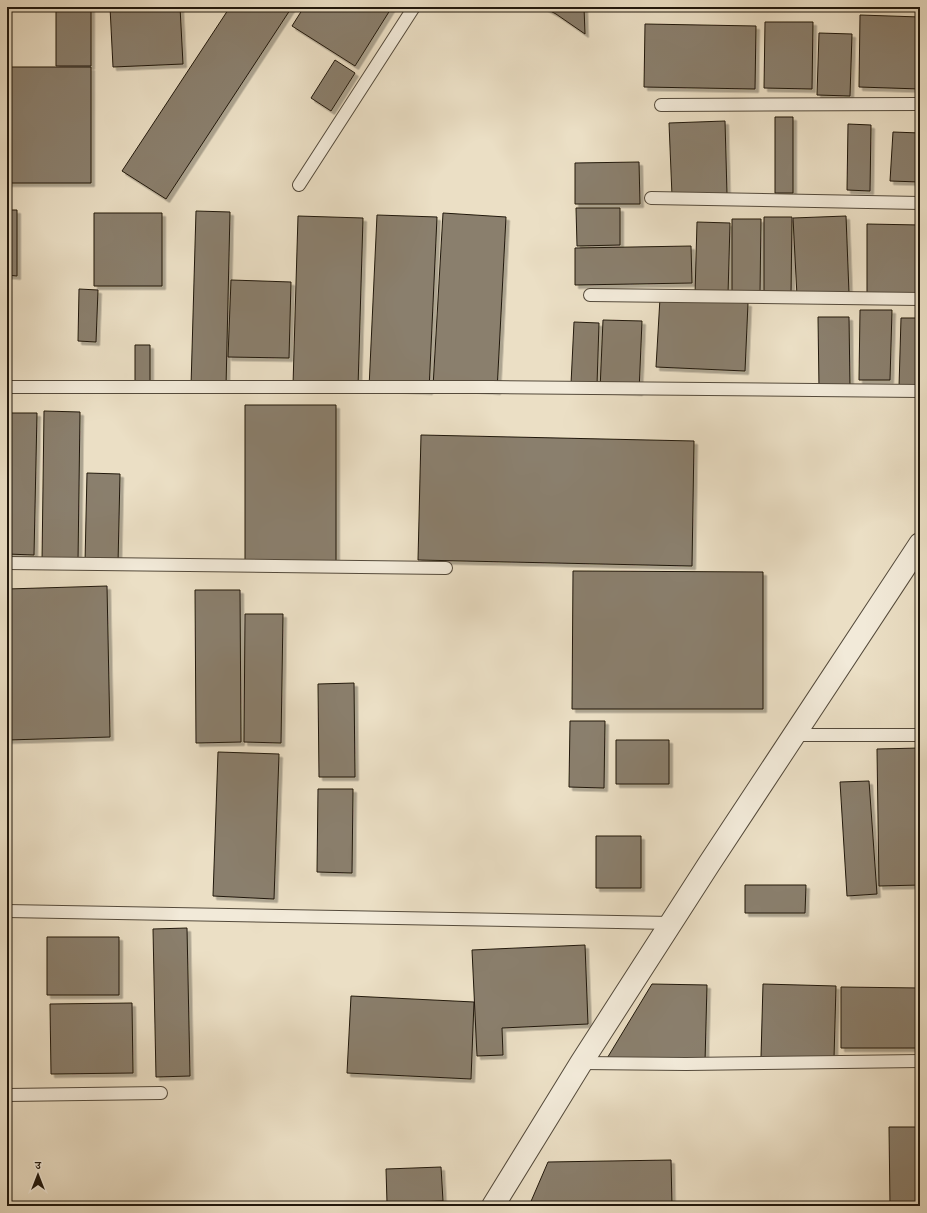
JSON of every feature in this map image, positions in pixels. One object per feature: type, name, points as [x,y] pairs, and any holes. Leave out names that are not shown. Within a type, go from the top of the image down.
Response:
[{"type":"street","points":[[493,1206],[581,1063],[920,544]]},
{"type":"lane","points":[[299,186],[414,7]]},
{"type":"lane","points":[[661,105],[920,104]]},
{"type":"lane","points":[[651,198],[920,203]]},
{"type":"lane","points":[[590,294],[920,299]]},
{"type":"lane","points":[[7,386],[491,387],[920,391]]},
{"type":"lane","points":[[7,563],[446,568]]},
{"type":"lane","points":[[794,736],[920,735]]},
{"type":"lane","points":[[7,911],[672,923]]},
{"type":"lane","points":[[581,1063],[686,1064],[920,1061]]},
{"type":"lane","points":[[7,1095],[161,1093]]},
{"type":"building","points":[[56,7],[91,7],[91,66],[56,66]]},
{"type":"building","points":[[110,7],[180,7],[183,64],[113,67]]},
{"type":"building","points":[[230,7],[292,7],[166,199],[122,171]]},
{"type":"building","points":[[304,7],[392,7],[355,66],[292,26]]},
{"type":"building","points":[[543,7],[584,7],[585,34],[556,14]]},
{"type":"building","points":[[860,15],[920,17],[920,89],[859,87]]},
{"type":"building","points":[[765,22],[813,22],[812,89],[764,88]]},
{"type":"building","points":[[645,24],[756,26],[755,89],[644,87]]},
{"type":"building","points":[[819,33],[852,34],[850,96],[817,95]]},
{"type":"building","points":[[335,60],[355,73],[331,111],[311,98]]},
{"type":"building","points":[[7,67],[91,67],[91,183],[7,183]]},
{"type":"building","points":[[775,117],[793,117],[793,193],[775,193]]},
{"type":"building","points":[[725,121],[727,194],[672,196],[669,123]]},
{"type":"building","points":[[848,124],[871,125],[870,191],[847,190]]},
{"type":"building","points":[[893,132],[920,133],[920,182],[890,181]]},
{"type":"building","points":[[639,162],[640,204],[575,204],[575,163]]},
{"type":"building","points":[[576,208],[620,208],[620,245],[577,246]]},
{"type":"building","points":[[7,210],[17,210],[17,276],[7,275]]},
{"type":"building","points":[[196,211],[230,212],[226,387],[191,386]]},
{"type":"building","points":[[94,213],[162,213],[162,286],[94,286]]},
{"type":"building","points":[[443,213],[506,217],[497,391],[433,387]]},
{"type":"building","points":[[377,215],[437,217],[429,391],[369,388]]},
{"type":"building","points":[[298,216],[363,218],[358,387],[293,385]]},
{"type":"building","points":[[846,216],[849,293],[797,296],[793,218]]},
{"type":"building","points":[[764,217],[792,217],[791,296],[764,296]]},
{"type":"building","points":[[732,219],[761,219],[760,294],[732,294]]},
{"type":"building","points":[[697,222],[730,223],[728,295],[695,295]]},
{"type":"building","points":[[867,224],[920,225],[920,295],[867,294]]},
{"type":"building","points":[[691,246],[692,283],[575,285],[575,248]]},
{"type":"building","points":[[231,280],[291,282],[289,358],[228,357]]},
{"type":"building","points":[[79,289],[98,290],[96,342],[78,341]]},
{"type":"building","points":[[660,298],[748,303],[745,371],[656,367]]},
{"type":"building","points":[[860,310],[892,310],[890,380],[859,380]]},
{"type":"building","points":[[818,317],[849,317],[850,388],[819,389]]},
{"type":"building","points":[[901,318],[920,318],[920,388],[899,387]]},
{"type":"building","points":[[603,320],[642,321],[639,392],[600,390]]},
{"type":"building","points":[[574,322],[599,323],[597,385],[571,384]]},
{"type":"building","points":[[135,345],[150,345],[150,383],[135,383]]},
{"type":"building","points":[[245,405],[336,405],[336,565],[245,565]]},
{"type":"building","points":[[44,411],[80,412],[78,562],[42,562]]},
{"type":"building","points":[[7,413],[37,413],[34,555],[7,554]]},
{"type":"building","points":[[421,435],[694,441],[692,566],[418,560]]},
{"type":"building","points":[[87,473],[120,474],[118,564],[85,563]]},
{"type":"building","points":[[573,571],[763,572],[763,709],[572,709]]},
{"type":"building","points":[[107,586],[110,737],[7,740],[7,589]]},
{"type":"building","points":[[195,590],[240,590],[241,742],[196,743]]},
{"type":"building","points":[[245,614],[283,614],[281,743],[244,742]]},
{"type":"building","points":[[354,683],[355,777],[319,777],[318,684]]},
{"type":"building","points":[[570,721],[605,721],[604,788],[569,787]]},
{"type":"building","points":[[616,740],[669,740],[669,784],[616,784]]},
{"type":"building","points":[[920,748],[920,885],[879,886],[877,749]]},
{"type":"building","points":[[218,752],[279,754],[274,899],[213,896]]},
{"type":"building","points":[[869,781],[877,894],[847,896],[840,782]]},
{"type":"building","points":[[318,789],[353,789],[352,873],[317,872]]},
{"type":"building","points":[[596,836],[641,836],[641,888],[596,888]]},
{"type":"building","points":[[745,885],[806,885],[805,913],[745,913]]},
{"type":"building","points":[[187,928],[190,1076],[156,1077],[153,929]]},
{"type":"building","points":[[47,937],[119,937],[119,995],[47,995]]},
{"type":"building","points":[[585,945],[588,1024],[502,1028],[503,1055],[477,1056],[472,950]]},
{"type":"building","points":[[652,984],[707,985],[705,1062],[606,1060]]},
{"type":"building","points":[[763,984],[836,986],[834,1058],[761,1057]]},
{"type":"building","points":[[841,987],[920,988],[920,1048],[841,1048]]},
{"type":"building","points":[[351,996],[474,1002],[471,1079],[347,1073]]},
{"type":"building","points":[[132,1003],[133,1073],[51,1074],[50,1004]]},
{"type":"building","points":[[889,1127],[919,1127],[920,1206],[890,1206]]},
{"type":"building","points":[[671,1160],[672,1206],[529,1206],[548,1162]]},
{"type":"building","points":[[441,1167],[443,1201],[387,1203],[386,1169]]},
{"type":"building","points":[[814,1202],[885,1203],[885,1206],[814,1206]]}]
